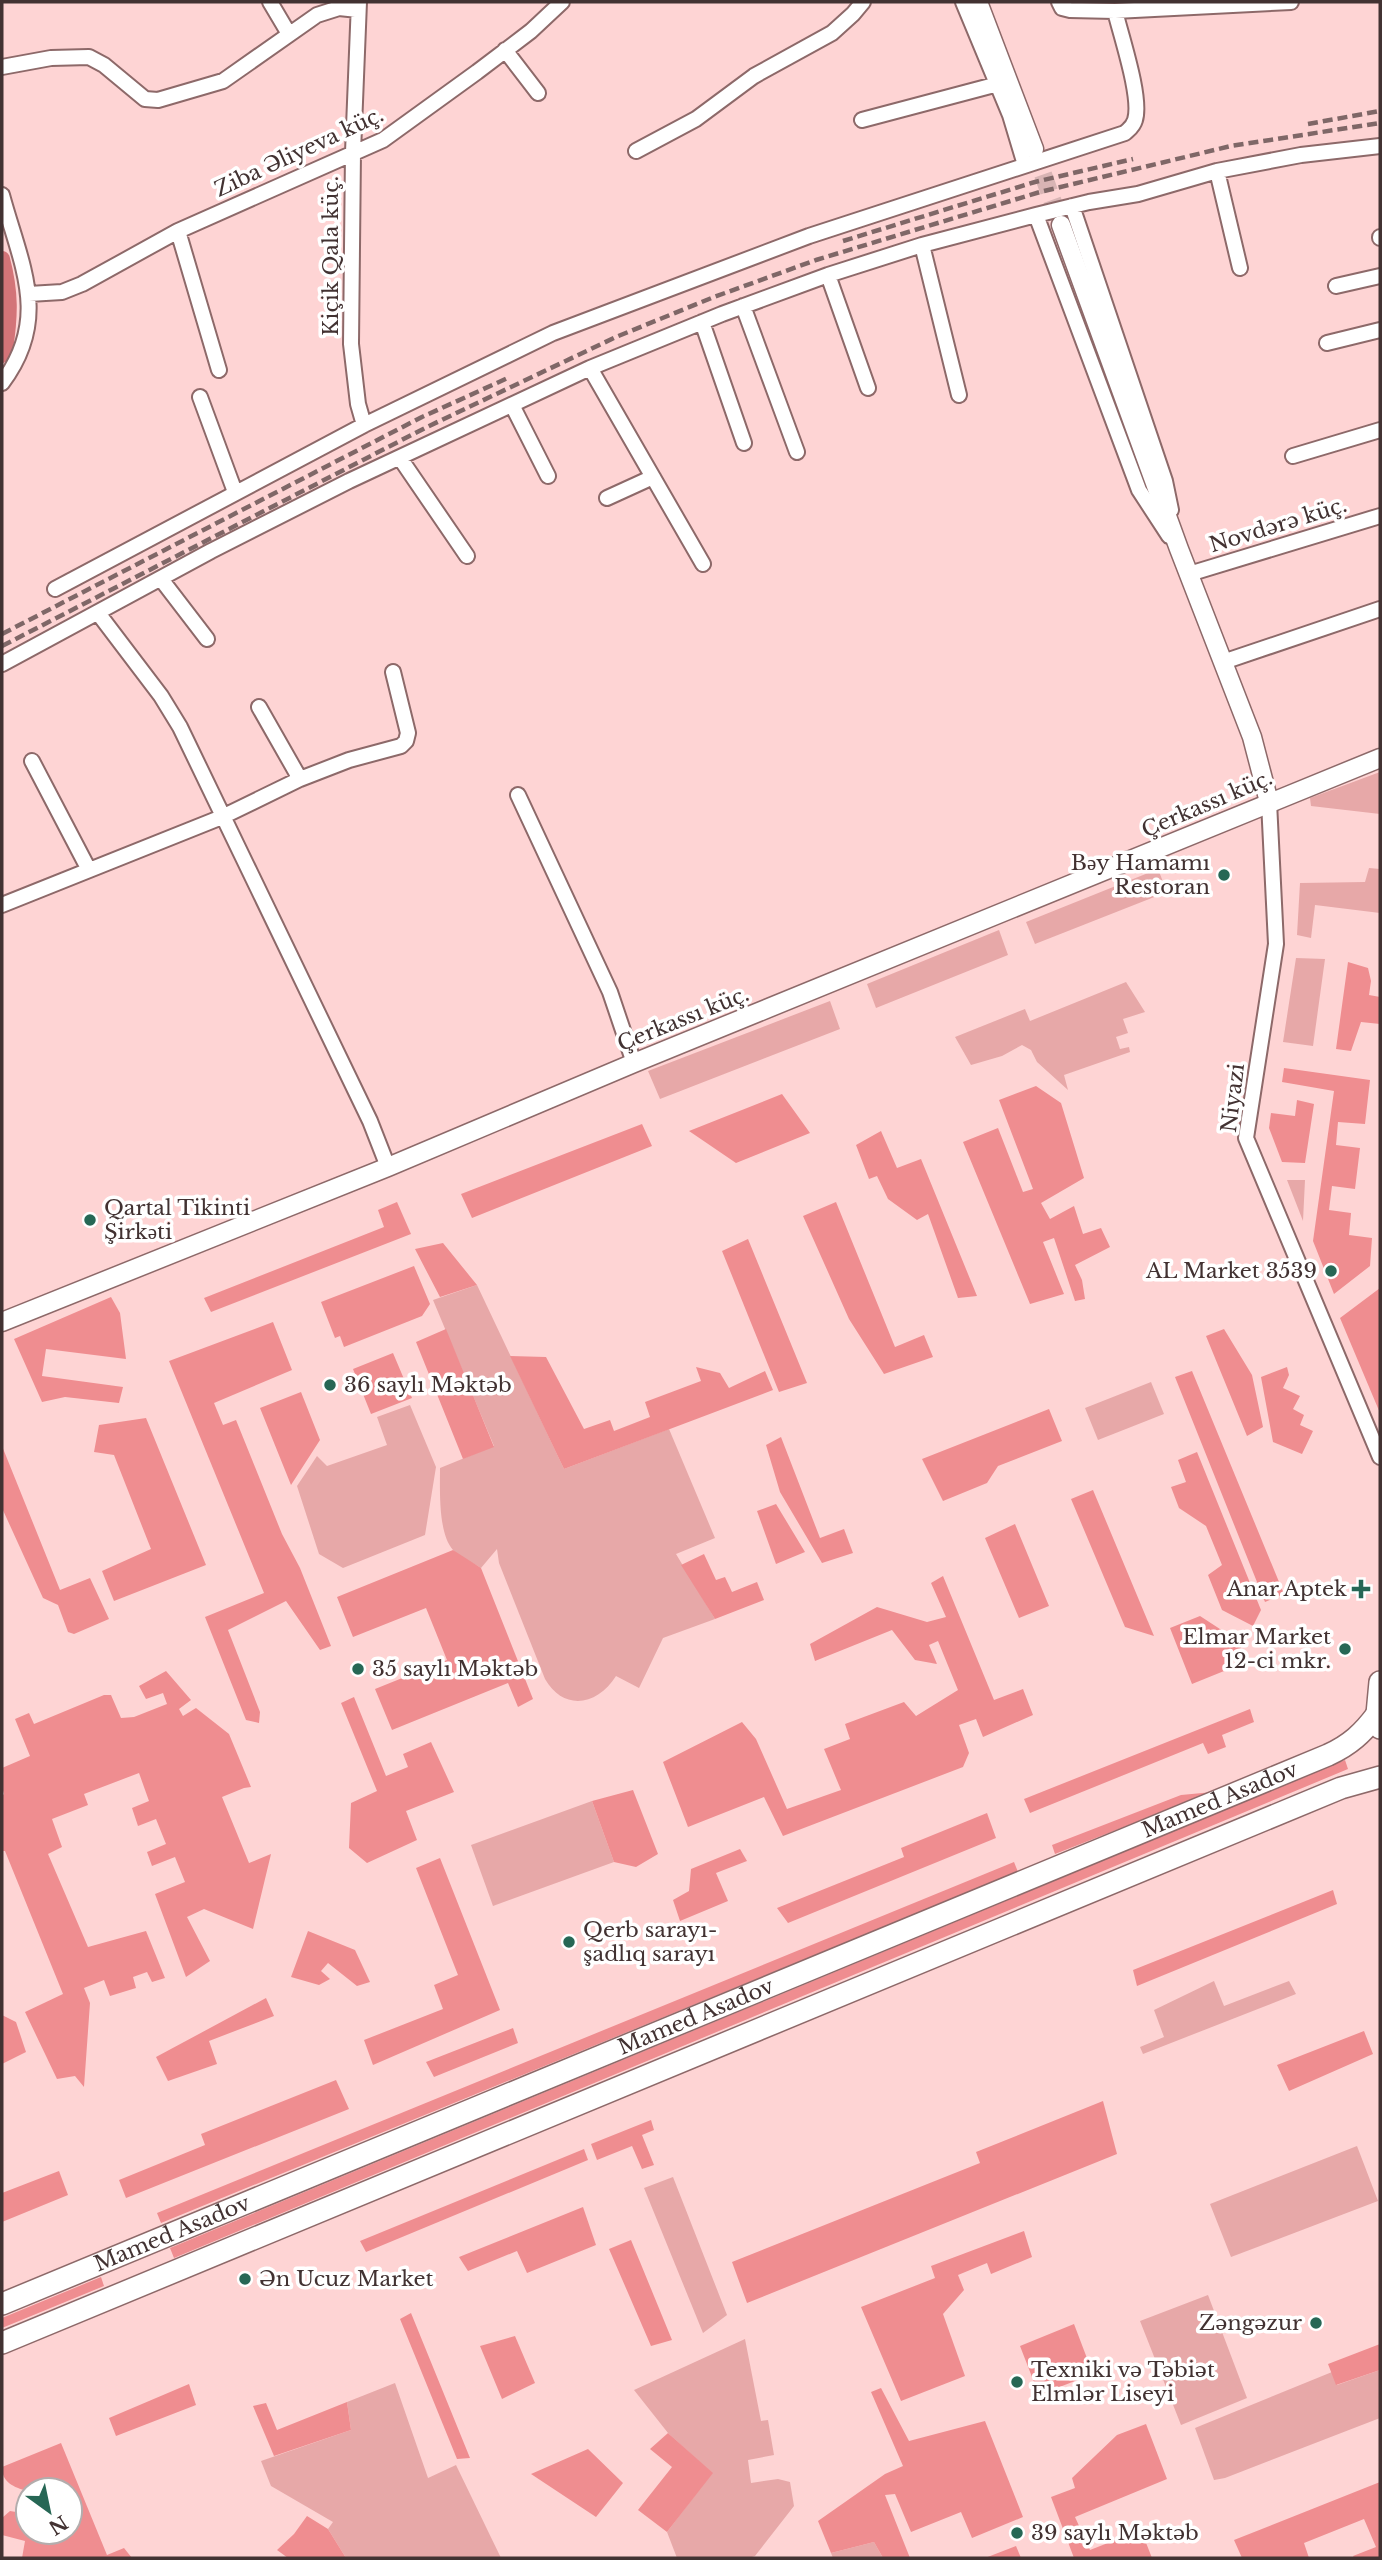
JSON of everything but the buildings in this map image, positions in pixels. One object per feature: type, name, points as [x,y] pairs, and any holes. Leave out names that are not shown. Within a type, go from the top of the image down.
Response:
[{"type":"main road","points":[[1379,1723],[1380,1682]]},
{"type":"main road","name":"Mamed Asadov","points":[[2,2304],[1328,1755],[1379,1723]]},
{"type":"main road","name":"Mamed Asadov","points":[[2,2343],[1341,1788],[1380,1777]]},
{"type":"main road","points":[[1341,1788],[1380,1793]]},
{"type":"street","points":[[270,2],[289,34]]},
{"type":"street","name":"Ziba Əliyeva küç.","points":[[29,293],[44,295],[62,292],[82,284],[178,230],[383,140],[531,31],[562,2]]},
{"type":"street","points":[[636,151],[696,119],[772,65],[832,33],[863,2]]},
{"type":"street","points":[[963,2],[1029,157]]},
{"type":"street","points":[[978,2],[1029,157]]},
{"type":"street","points":[[1059,2],[1062,8],[1070,10],[1115,11],[1291,2]]},
{"type":"street","points":[[2,67],[51,58],[89,57],[104,65],[145,99],[159,100],[223,80],[328,10],[359,6]]},
{"type":"street","name":"Kiçik Qala küç.","points":[[359,6],[352,152],[351,344],[358,404],[364,425]]},
{"type":"street","points":[[54,589],[364,425],[565,328],[1029,157],[1115,138],[1133,126],[1136,118],[1134,90],[1115,11]]},
{"type":"street","points":[[505,50],[538,93]]},
{"type":"street","points":[[862,120],[998,84]]},
{"type":"street","points":[[2,664],[349,481],[590,368],[743,306],[922,245],[1036,215],[1138,194],[1217,171],[1301,155],[1380,146]]},
{"type":"street","points":[[1217,171],[1240,268]]},
{"type":"street","points":[[2,195],[29,293],[30,321],[23,347],[2,383]]},
{"type":"street","points":[[1072,206],[1165,481],[1179,549]]},
{"type":"street","points":[[1036,215],[1139,491],[1179,549]]},
{"type":"street","points":[[1061,225],[1179,549],[1259,755],[1269,802]]},
{"type":"street","points":[[178,230],[219,370]]},
{"type":"street","points":[[922,245],[960,395]]},
{"type":"street","points":[[828,275],[868,388]]},
{"type":"street","points":[[1336,286],[1380,276]]},
{"type":"street","points":[[743,306],[797,452]]},
{"type":"street","points":[[702,322],[744,443]]},
{"type":"street","points":[[1327,343],[1380,330]]},
{"type":"street","points":[[590,368],[703,564]]},
{"type":"street","points":[[200,397],[235,492]]},
{"type":"street","points":[[512,405],[548,476]]},
{"type":"street","points":[[1293,456],[1380,430]]},
{"type":"street","points":[[401,458],[467,556]]},
{"type":"street","points":[[607,498],[653,477]]},
{"type":"street","name":"Novdərə küç.","points":[[1189,574],[1380,516]]},
{"type":"street","points":[[161,579],[207,639]]},
{"type":"street","points":[[1223,662],[1380,609]]},
{"type":"street","points":[[98,613],[161,696],[180,727],[370,1121],[388,1167]]},
{"type":"street","points":[[2,905],[222,817],[300,779],[349,760],[401,746],[408,733],[393,672]]},
{"type":"street","points":[[259,707],[300,779]]},
{"type":"street","name":"Çerkassı küç.","points":[[2,1322],[388,1167],[634,1063],[1380,758]]},
{"type":"street","points":[[32,761],[89,870]]},
{"type":"street","points":[[518,795],[610,992],[634,1063]]},
{"type":"street","name":"Niyazi","points":[[1269,802],[1276,944],[1246,1138],[1380,1457]]},
{"type":"shaded area","points":[[1380,772],[1380,814],[1311,806],[1310,798]]},
{"type":"shaded area","points":[[1369,868],[1380,869],[1380,913],[1315,905],[1311,938],[1297,935],[1300,883],[1365,882]]},
{"type":"shaded area","points":[[1158,869],[1167,892],[1035,944],[1026,922]]},
{"type":"shaded area","points":[[999,930],[1008,955],[876,1008],[867,984]]},
{"type":"shaded area","points":[[1296,958],[1325,959],[1313,1046],[1283,1042]]},
{"type":"shaded area","points":[[1348,962],[1368,968],[1371,981],[1369,995],[1380,997],[1380,1024],[1361,1022],[1351,1051],[1336,1049]]},
{"type":"shaded area","points":[[1126,982],[1145,1012],[1123,1019],[1128,1033],[1116,1037],[1120,1049],[1129,1047],[1130,1052],[1064,1075],[1068,1090],[1037,1062],[1031,1050],[1022,1045],[1002,1056],[971,1065],[955,1037],[1025,1009],[1030,1021]]},
{"type":"shaded area","points":[[830,1001],[840,1029],[660,1099],[648,1071]]},
{"type":"shaded area","points":[[1284,1068],[1370,1080],[1365,1124],[1338,1122],[1336,1145],[1360,1148],[1355,1189],[1332,1186],[1329,1210],[1351,1213],[1349,1235],[1372,1238],[1370,1266],[1334,1294],[1313,1241],[1334,1091],[1282,1082]]},
{"type":"shaded area","points":[[1036,1086],[1061,1103],[1084,1178],[1041,1203],[1050,1219],[1074,1206],[1083,1234],[1101,1228],[1110,1247],[1075,1265],[1082,1280],[1085,1299],[1075,1301],[1054,1238],[1043,1242],[1064,1294],[1030,1304],[963,1142],[998,1128],[1023,1192],[1033,1189],[999,1100]]},
{"type":"shaded area","points":[[782,1094],[810,1133],[736,1163],[689,1131]]},
{"type":"shaded area","points":[[1297,1100],[1314,1104],[1305,1163],[1282,1162],[1269,1128],[1271,1113],[1295,1116]]},
{"type":"shaded area","points":[[642,1124],[652,1146],[472,1218],[461,1194]]},
{"type":"shaded area","points":[[881,1131],[897,1168],[921,1159],[977,1296],[958,1298],[928,1214],[917,1220],[888,1199],[877,1176],[869,1179],[856,1145]]},
{"type":"shaded area","points":[[1287,1180],[1305,1180],[1303,1221]]},
{"type":"shaded area","points":[[397,1202],[411,1234],[211,1312],[204,1298],[384,1227],[378,1210]]},
{"type":"shaded area","points":[[836,1202],[895,1347],[924,1335],[933,1357],[884,1374],[849,1319],[803,1216]]},
{"type":"shaded area","points":[[748,1239],[807,1383],[779,1392],[722,1251]]},
{"type":"shaded area","points":[[443,1243],[477,1285],[440,1297],[415,1249]]},
{"type":"shaded area","points":[[414,1266],[430,1304],[422,1316],[344,1347],[340,1336],[335,1338],[321,1302]]},
{"type":"shaded area","points":[[477,1285],[564,1469],[669,1429],[715,1538],[676,1554],[715,1619],[663,1638],[639,1688],[616,1676],[609,1686],[591,1698],[581,1701],[562,1697],[545,1679],[499,1563],[497,1549],[481,1568],[459,1555],[448,1542],[441,1511],[440,1468],[494,1446],[433,1300]]},
{"type":"shaded area","points":[[1380,1288],[1380,1413],[1340,1318]]},
{"type":"shaded area","points":[[111,1297],[120,1313],[126,1359],[46,1349],[42,1376],[123,1387],[119,1403],[65,1397],[42,1402],[14,1339]]},
{"type":"shaded area","points":[[273,1322],[292,1370],[214,1403],[223,1425],[236,1420],[331,1646],[320,1650],[286,1601],[228,1630],[260,1712],[259,1723],[246,1720],[205,1617],[264,1593],[169,1361]]},
{"type":"shaded area","points":[[446,1329],[494,1447],[463,1459],[416,1342]]},
{"type":"shaded area","points":[[1224,1329],[1252,1375],[1263,1427],[1247,1436],[1206,1336]]},
{"type":"shaded area","points":[[393,1353],[412,1398],[371,1414],[353,1369]]},
{"type":"shaded area","points":[[510,1356],[546,1357],[584,1429],[610,1420],[614,1431],[650,1417],[645,1402],[701,1381],[696,1367],[720,1373],[729,1388],[765,1371],[773,1390],[564,1469]]},
{"type":"shaded area","points":[[1287,1367],[1289,1375],[1283,1388],[1300,1396],[1293,1409],[1304,1415],[1300,1425],[1313,1431],[1302,1454],[1273,1442],[1261,1377]]},
{"type":"shaded area","points":[[1192,1371],[1284,1594],[1265,1602],[1175,1377]]},
{"type":"shaded area","points":[[1151,1382],[1164,1414],[1098,1440],[1085,1408]]},
{"type":"shaded area","points":[[301,1392],[320,1440],[291,1485],[260,1408]]},
{"type":"shaded area","points":[[410,1405],[436,1467],[425,1535],[343,1568],[319,1554],[297,1486],[317,1456],[327,1466],[387,1445],[377,1417]]},
{"type":"shaded area","points":[[1049,1409],[1062,1441],[998,1466],[987,1483],[943,1501],[922,1459]]},
{"type":"shaded area","points":[[146,1418],[206,1565],[114,1601],[102,1571],[151,1549],[114,1455],[94,1452],[99,1425]]},
{"type":"shaded area","points":[[781,1437],[820,1538],[844,1529],[853,1553],[822,1563],[780,1492],[766,1445]]},
{"type":"shaded area","points":[[2,1446],[60,1590],[90,1578],[109,1619],[74,1634],[68,1632],[58,1605],[43,1598],[2,1508]]},
{"type":"shaded area","points":[[1197,1452],[1261,1610],[1253,1626],[1222,1610],[1208,1575],[1222,1565],[1206,1526],[1179,1508],[1171,1487],[1186,1482],[1178,1460]]},
{"type":"shaded area","points":[[1093,1490],[1154,1636],[1125,1627],[1071,1499]]},
{"type":"shaded area","points":[[776,1504],[805,1552],[776,1564],[757,1511]]},
{"type":"shaded area","points":[[1015,1524],[1049,1606],[1019,1618],[985,1538]]},
{"type":"shaded area","points":[[453,1550],[481,1568],[533,1699],[518,1707],[508,1683],[392,1730],[375,1689],[447,1660],[426,1608],[353,1637],[337,1597]]},
{"type":"shaded area","points":[[704,1554],[716,1580],[725,1577],[732,1592],[757,1582],[764,1600],[715,1619],[681,1565]]},
{"type":"shaded area","points":[[943,1576],[994,1700],[1023,1689],[1033,1715],[983,1737],[976,1719],[959,1725],[969,1753],[963,1767],[783,1836],[764,1797],[688,1827],[663,1762],[742,1722],[756,1739],[787,1809],[841,1790],[824,1749],[850,1739],[845,1724],[904,1702],[916,1716],[958,1690],[938,1641],[929,1645],[937,1664],[915,1660],[892,1630],[815,1661],[810,1644],[877,1607],[927,1622],[946,1617],[931,1583]]},
{"type":"shaded area","points":[[1200,1616],[1243,1644],[1229,1669],[1192,1684],[1170,1628]]},
{"type":"shaded area","points":[[166,1671],[191,1700],[179,1709],[183,1716],[196,1708],[229,1734],[251,1787],[222,1797],[249,1863],[271,1854],[253,1929],[204,1909],[187,1917],[210,1961],[186,1977],[155,1894],[185,1882],[175,1857],[152,1866],[147,1852],[166,1844],[156,1819],[138,1826],[132,1808],[149,1801],[139,1773],[84,1794],[88,1805],[52,1819],[62,1847],[48,1854],[88,1947],[146,1931],[165,1978],[152,1982],[147,1972],[133,1977],[136,1988],[110,1996],[104,1980],[84,1988],[90,2003],[84,2087],[75,2076],[57,2079],[25,2012],[63,1994],[5,1851],[2,1851],[2,1768],[30,1756],[15,1719],[29,1713],[34,1724],[104,1695],[111,1695],[121,1718],[134,1717],[167,1704],[163,1693],[146,1699],[139,1686]]},
{"type":"shaded area","points":[[354,1697],[386,1776],[408,1767],[403,1754],[431,1742],[454,1792],[406,1811],[417,1840],[367,1863],[349,1848],[351,1803],[377,1791],[341,1703]]},
{"type":"shaded area","points":[[1250,1709],[1254,1722],[1222,1735],[1226,1747],[1208,1754],[1203,1743],[1030,1813],[1024,1799]]},
{"type":"shaded area","points":[[1345,1760],[1348,1769],[174,2258],[170,2248]]},
{"type":"shaded area","points":[[633,1790],[658,1854],[636,1867],[614,1862],[592,1801]]},
{"type":"shaded area","points":[[1213,1792],[1055,1854],[1052,1845],[1181,1795]]},
{"type":"shaded area","points":[[592,1801],[614,1862],[493,1906],[471,1845]]},
{"type":"shaded area","points":[[987,1813],[996,1838],[788,1923],[777,1908],[904,1857],[901,1848]]},
{"type":"shaded area","points":[[740,1849],[747,1861],[716,1873],[728,1901],[680,1921],[673,1900],[689,1891],[691,1869]]},
{"type":"shaded area","points":[[440,1858],[500,2010],[373,2065],[364,2040],[443,2009],[434,1985],[458,1975],[416,1868]]},
{"type":"shaded area","points":[[1014,1862],[1018,1872],[161,2223],[157,2213]]},
{"type":"shaded area","points":[[1333,1890],[1337,1904],[1137,1986],[1133,1970]]},
{"type":"shaded area","points":[[308,1931],[355,1950],[370,1982],[357,1986],[328,1963],[321,1971],[330,1979],[319,1985],[291,1977]]},
{"type":"shaded area","points":[[1214,1981],[1224,2006],[1289,1981],[1296,1994],[1143,2054],[1140,2047],[1164,2037],[1154,2010]]},
{"type":"shaded area","points":[[266,1998],[274,2016],[209,2041],[217,2064],[168,2081],[156,2057]]},
{"type":"shaded area","points":[[2,2015],[16,2022],[26,2052],[2,2064]]},
{"type":"shaded area","points":[[513,2028],[518,2043],[434,2077],[426,2062]]},
{"type":"shaded area","points":[[1364,2031],[1373,2054],[1289,2091],[1277,2065]]},
{"type":"shaded area","points":[[336,2080],[349,2109],[126,2198],[119,2180],[205,2145],[201,2134]]},
{"type":"shaded area","points":[[1103,2101],[1117,2154],[747,2303],[732,2262],[980,2163],[976,2152]]},
{"type":"shaded area","points":[[651,2120],[654,2130],[642,2135],[654,2165],[642,2169],[632,2146],[597,2160],[591,2144]]},
{"type":"shaded area","points":[[1357,2146],[1378,2201],[1231,2257],[1210,2204]]},
{"type":"shaded area","points":[[584,2149],[588,2160],[366,2252],[360,2241]]},
{"type":"shaded area","points":[[59,2171],[68,2195],[2,2222],[2,2193]]},
{"type":"shaded area","points":[[673,2177],[727,2315],[703,2333],[644,2188]]},
{"type":"shaded area","points":[[583,2207],[596,2245],[527,2273],[517,2251],[468,2271],[459,2257]]},
{"type":"shaded area","points":[[1024,2231],[1032,2257],[991,2274],[987,2263],[958,2275],[964,2290],[943,2314],[965,2376],[901,2401],[861,2307],[935,2278],[931,2266]]},
{"type":"shaded area","points":[[631,2240],[672,2340],[651,2346],[609,2249]]},
{"type":"shaded area","points":[[101,2277],[104,2286],[2,2328],[2,2318]]},
{"type":"shaded area","points":[[1208,2295],[1247,2398],[1181,2425],[1140,2321]]},
{"type":"shaded area","points":[[411,2313],[470,2458],[457,2459],[400,2319]]},
{"type":"shaded area","points":[[1074,2324],[1093,2374],[1039,2395],[1020,2346]]},
{"type":"shaded area","points":[[515,2336],[535,2383],[502,2399],[480,2346]]},
{"type":"shaded area","points":[[745,2339],[761,2421],[768,2420],[774,2455],[748,2460],[751,2483],[778,2479],[790,2482],[794,2506],[755,2556],[677,2558],[667,2532],[712,2473],[668,2433],[634,2390]]},
{"type":"shaded area","points":[[1380,2344],[1380,2370],[1336,2385],[1328,2364]]},
{"type":"shaded area","points":[[1380,2370],[1380,2418],[1214,2480],[1195,2428],[1332,2372],[1337,2385]]},
{"type":"shaded area","points":[[395,2383],[428,2478],[456,2465],[501,2558],[346,2558],[328,2529],[333,2522],[271,2486],[261,2461],[351,2430],[347,2402]]},
{"type":"shaded area","points":[[189,2384],[196,2405],[116,2436],[109,2418]]},
{"type":"shaded area","points":[[881,2388],[909,2441],[985,2421],[1023,2517],[972,2538],[961,2512],[911,2532],[895,2494],[885,2495],[910,2558],[883,2558],[874,2542],[831,2553],[818,2521],[885,2474],[903,2466],[871,2392]]},
{"type":"shaded area","points":[[347,2402],[351,2430],[274,2456],[253,2406],[266,2403],[277,2430]]},
{"type":"shaded area","points":[[1146,2424],[1167,2479],[1075,2517],[1090,2550],[1141,2530],[1152,2558],[1074,2558],[1051,2497],[1075,2488],[1072,2478],[1117,2435]]},
{"type":"shaded area","points":[[668,2433],[713,2473],[667,2532],[638,2510],[672,2467],[650,2449]]},
{"type":"shaded area","points":[[61,2443],[75,2476],[14,2476],[14,2486],[6,2481],[2,2467]]},
{"type":"shaded area","points":[[588,2449],[623,2483],[596,2517],[531,2474]]},
{"type":"shaded area","points":[[1380,2482],[1380,2558],[1353,2556],[1376,2547],[1364,2519],[1304,2543],[1309,2558],[1242,2558],[1234,2540]]},
{"type":"shaded area","points":[[84,2499],[107,2555],[124,2548],[132,2558],[22,2558],[24,2546],[84,2546]]},
{"type":"shaded area","points":[[10,2511],[14,2512],[14,2538],[2,2535],[2,2518]]},
{"type":"shaded area","points":[[307,2516],[328,2529],[346,2558],[288,2558],[277,2550],[294,2534]]},
{"type":"shaded area","points":[[874,2542],[883,2558],[833,2558],[831,2553]]},
{"type":"shaded area","points":[[1016,2546],[1021,2558],[985,2558]]},
{"type":"waterway","points":[[2,259],[9,304],[7,338],[2,355]]},
{"type":"tunnel","points":[[1034,149],[1061,225]]},
{"type":"railway","points":[[1308,124],[1380,111]]},
{"type":"railway","points":[[2,646],[427,427],[616,337],[714,297],[816,260],[1040,192],[1231,146],[1380,123]]},
{"type":"railway","points":[[843,241],[1035,182],[1133,159]]},
{"type":"railway","points":[[2,634],[422,417],[510,377]]},
{"type":"place","name":"Bәy Hamamı Restoran","points":[[1224,875]]},
{"type":"place","name":"Qartal Tikinti Şirkәti","points":[[90,1220]]},
{"type":"place","name":"AL Market 3539","points":[[1331,1271]]},
{"type":"place","name":"36 saylı Məktəb","points":[[330,1385]]},
{"type":"place","name":"Anar Aptek","points":[[1361,1589]]},
{"type":"place","name":"Elmar Market 12-ci mkr.","points":[[1345,1649]]},
{"type":"place","name":"35 saylı Məktəb","points":[[358,1669]]},
{"type":"place","name":"Qerb sarayı- şadlıq sarayı","points":[[569,1942]]},
{"type":"place","name":"Ən Ucuz Market","points":[[245,2279]]},
{"type":"place","name":"Zəngəzur","points":[[1316,2323]]},
{"type":"place","name":"Texniki və Təbiət Elmlər Liseyi","points":[[1017,2382]]},
{"type":"place","name":"39 saylı Məktəb","points":[[1017,2533]]}]
